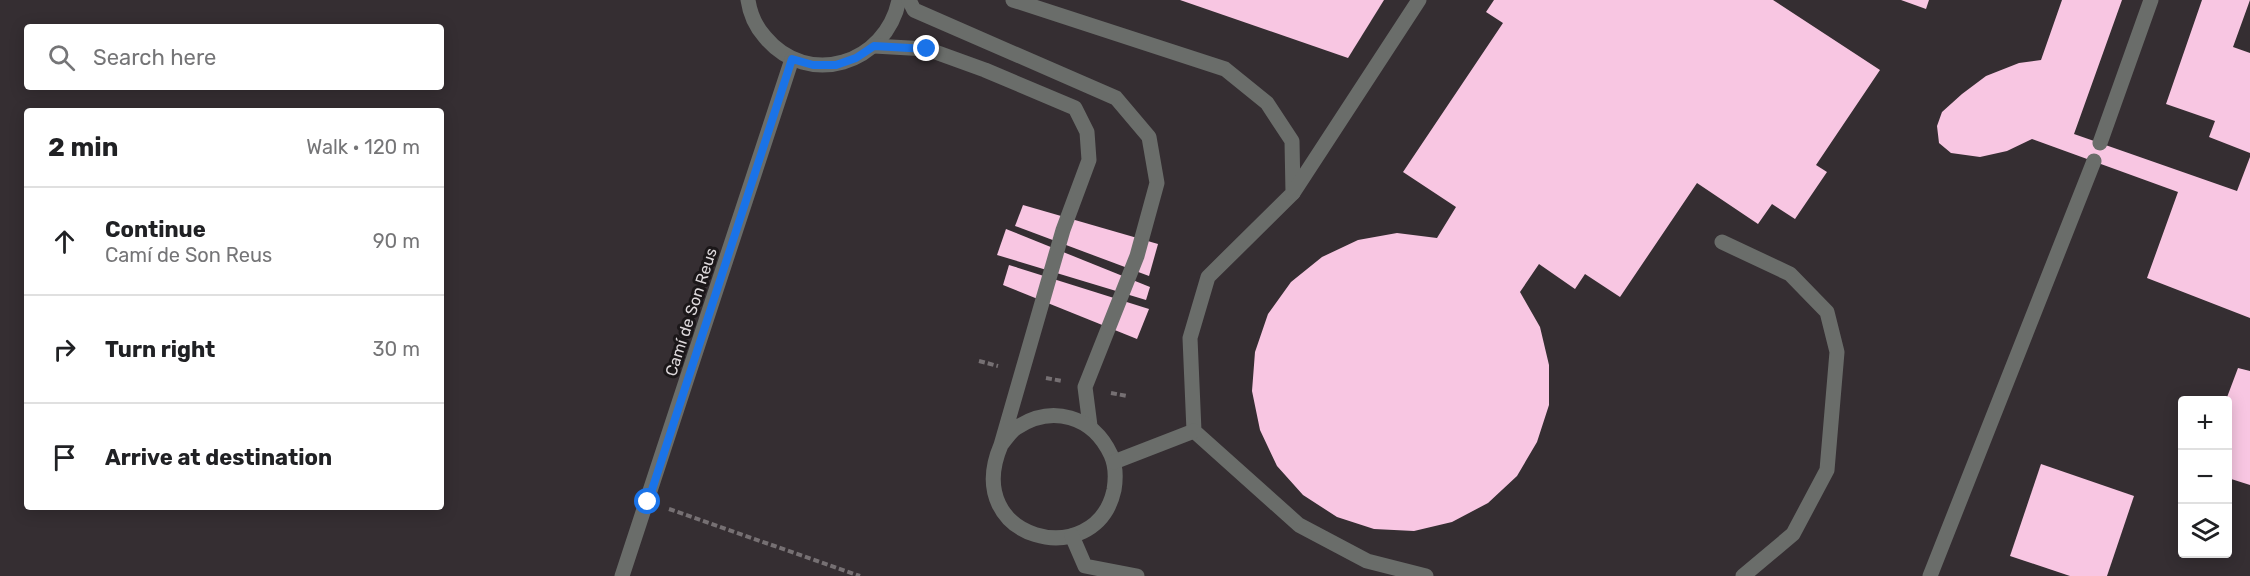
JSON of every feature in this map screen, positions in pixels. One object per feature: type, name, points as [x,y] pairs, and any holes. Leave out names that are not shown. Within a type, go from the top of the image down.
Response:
[{"type":"street","points":[[748,0],[758,29],[773,46],[792,59],[813,65],[836,65],[856,58],[874,46],[890,26],[899,0]]},
{"type":"street","points":[[909,0],[914,10],[1116,98],[1149,137],[1157,183],[1137,256],[1085,387],[1090,426]]},
{"type":"street","points":[[1013,0],[1225,69],[1267,103],[1292,141],[1293,193]]},
{"type":"street","points":[[1419,0],[1293,193],[1208,277],[1190,338],[1194,431],[1299,525],[1367,561],[1426,576]]},
{"type":"street","points":[[2100,143],[2151,0]]},
{"type":"street","points":[[874,46],[927,49],[985,70],[1075,108],[1088,132],[1089,160],[1063,230],[1001,445],[994,462],[992,480],[996,498],[1005,515],[1018,527],[1035,536],[1053,539],[1071,536],[1089,528],[1102,515],[1112,499],[1116,480],[1114,462],[1105,442],[1090,426],[1072,417],[1052,415],[1032,419],[1014,429],[1001,445]]},
{"type":"street","name":"Camí de Son Reus","points":[[622,576],[792,59]]},
{"type":"street","points":[[1930,576],[2094,161]]},
{"type":"street","points":[[1722,242],[1790,274],[1827,312],[1837,352],[1827,470],[1793,534],[1743,576]]},
{"type":"street","points":[[1114,462],[1194,431]]},
{"type":"street","points":[[1071,536],[1084,566],[1137,576]]},
{"type":"path","points":[[979,361],[1127,396]]},
{"type":"path","points":[[648,502],[860,576]]},
{"type":"building","points":[[1180,0],[1384,0],[1348,58]]},
{"type":"building","points":[[1494,0],[1773,0],[1880,70],[1816,165],[1827,172],[1795,219],[1772,204],[1758,224],[1697,183],[1620,297],[1585,274],[1575,289],[1539,264],[1520,292],[1540,327],[1549,365],[1549,405],[1537,442],[1517,476],[1488,503],[1452,522],[1414,531],[1374,529],[1337,517],[1303,495],[1277,466],[1260,430],[1252,391],[1255,352],[1268,314],[1291,282],[1322,257],[1358,240],[1397,233],[1437,238],[1456,207],[1403,172],[1503,23],[1486,12]]},
{"type":"building","points":[[1901,0],[1929,0],[1926,9]]},
{"type":"building","points":[[2062,0],[2122,0],[2074,134],[2237,191],[2250,157],[2250,318],[2147,278],[2178,192],[2032,139],[2007,151],[1980,157],[1951,153],[1939,143],[1937,126],[1942,112],[1962,94],[1986,76],[2019,63],[2041,60]]},
{"type":"building","points":[[2202,0],[2250,0],[2233,47],[2250,53],[2250,153],[2209,137],[2215,121],[2166,104]]},
{"type":"building","points":[[1023,205],[1158,244],[1149,276],[1015,226]]},
{"type":"building","points":[[1006,229],[1150,287],[1146,300],[997,255]]},
{"type":"building","points":[[1009,265],[1149,309],[1137,339],[1003,285]]},
{"type":"building","points":[[2238,368],[2250,371],[2250,485],[2232,479],[2232,396],[2228,396]]},
{"type":"building","points":[[2041,464],[2134,496],[2107,576],[2070,576],[2010,556]]},
{"type":"route","points":[[648,502],[792,59],[813,65],[836,65],[856,58],[874,46],[927,49]]}]
